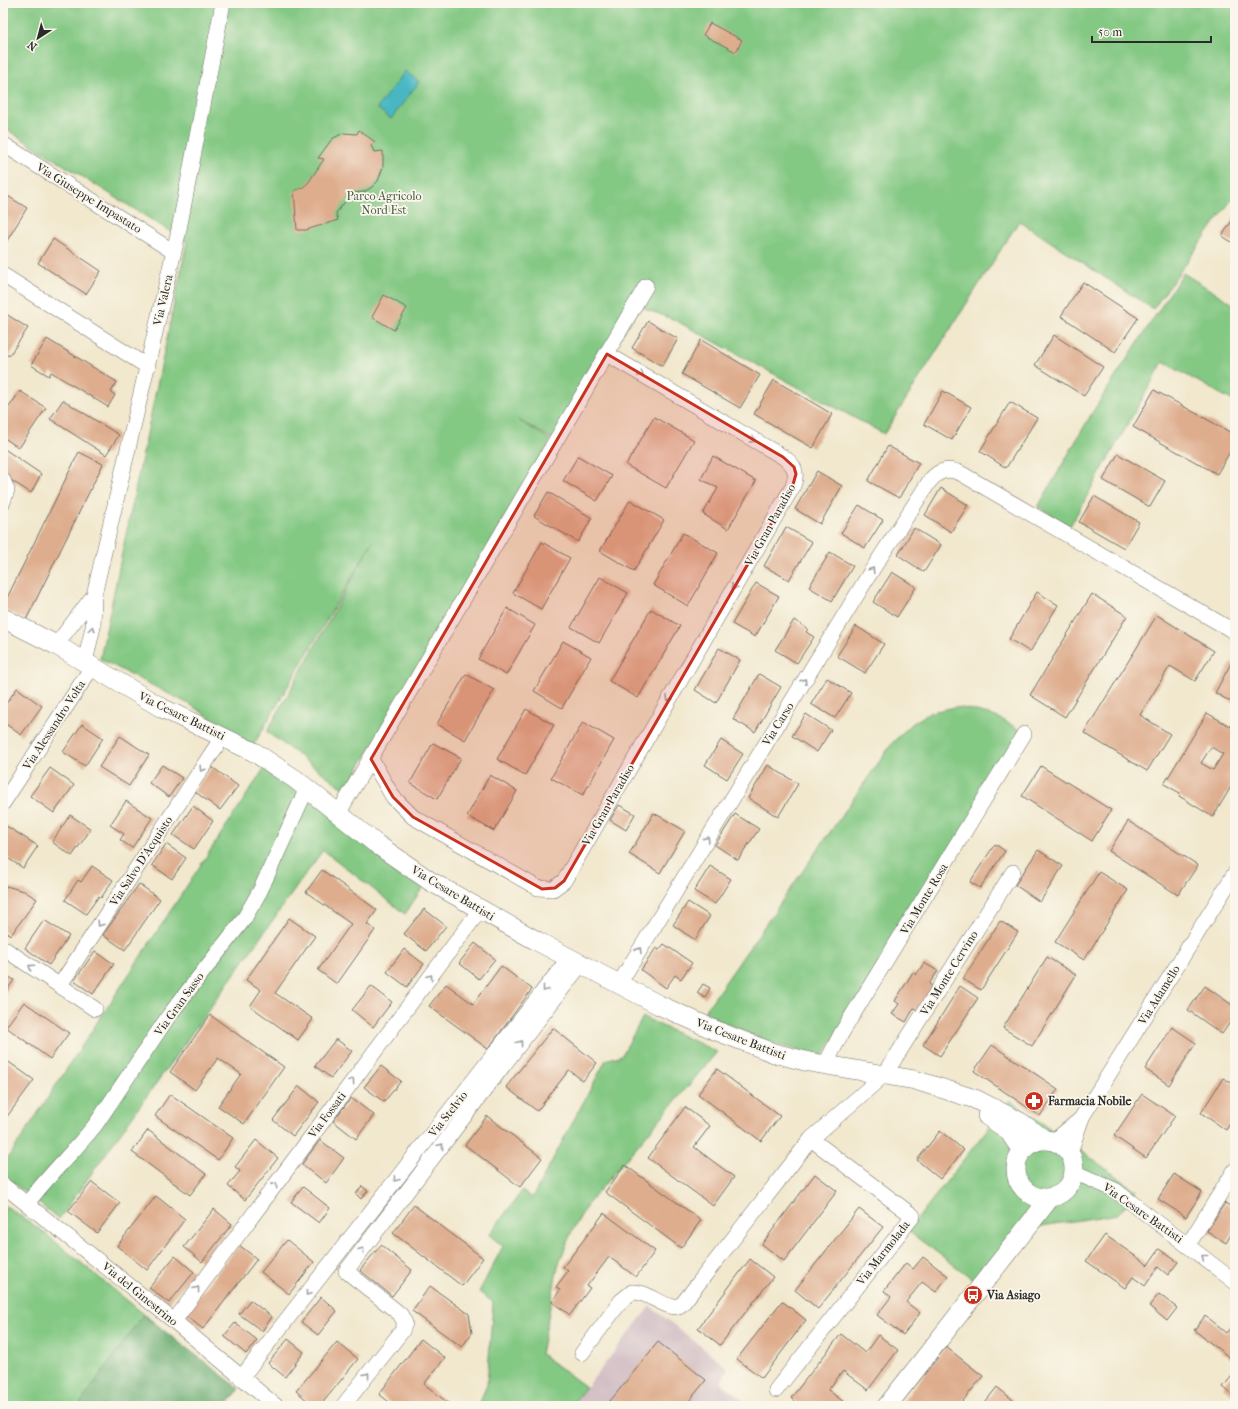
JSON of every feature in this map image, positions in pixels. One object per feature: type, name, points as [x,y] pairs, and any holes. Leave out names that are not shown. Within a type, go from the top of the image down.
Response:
[{"type":"street","name":"Via Valera","points":[[88,664],[93,627],[94,595],[174,252],[223,3]]},
{"type":"street","name":"Via Giuseppe Impastato","points":[[3,144],[174,252]]},
{"type":"street","points":[[3,275],[148,367]]},
{"type":"street","points":[[338,814],[646,286]]},
{"type":"street","name":"Via Gran Paradiso","points":[[371,759],[395,800],[419,821],[538,888],[553,889],[564,881],[792,488],[796,474],[794,467],[783,457],[607,354]]},
{"type":"street","name":"Via Carso","points":[[619,984],[876,564],[934,475],[943,470],[954,470],[962,474],[1235,632]]},
{"type":"street","points":[[3,480],[7,490],[3,502]]},
{"type":"street","name":"Via Valera","points":[[56,645],[94,595]]},
{"type":"street","name":"Via Cesare Battisti","points":[[3,618],[56,645],[169,711],[223,736],[271,763],[307,788],[338,814],[410,868],[480,910],[619,984],[681,1015],[721,1033],[774,1052],[825,1065],[885,1074],[939,1088],[975,1100],[1016,1120],[1050,1141]]},
{"type":"street","name":"Via Alessandro Volta","points":[[3,803],[88,664]]},
{"type":"street","name":"Via Monte Rosa","points":[[825,1065],[842,1034],[1024,734]]},
{"type":"street","name":"Via Salvo D'Acquisto","points":[[60,986],[223,736]]},
{"type":"street","name":"Via Gran Sasso","points":[[27,1204],[48,1175],[96,1124],[176,1005],[236,930],[260,891],[307,788]]},
{"type":"street","name":"Via Monte Cervino","points":[[885,1074],[1013,872]]},
{"type":"street","name":"Via Adamello","points":[[1070,1153],[1082,1117],[1235,873]]},
{"type":"street","name":"Via Fossati","points":[[174,1321],[480,910]]},
{"type":"street","points":[[3,948],[95,1009]]},
{"type":"street","name":"Via Stelvio","points":[[241,1378],[575,961]]},
{"type":"street","name":"Via Stelvio","points":[[346,1271],[575,961]]},
{"type":"street","points":[[582,1353],[621,1301],[632,1292],[643,1292],[672,1308],[681,1306],[811,1139],[885,1074]]},
{"type":"street","name":"Via Cesare Battisti","points":[[939,1088],[1002,1125],[1013,1135],[1022,1151]]},
{"type":"street","name":"Via Adamello","points":[[1050,1141],[1082,1117]]},
{"type":"street","name":"Via Marmolada","points":[[776,1390],[913,1216],[811,1139]]},
{"type":"street","points":[[1050,1141],[1062,1145],[1070,1153],[1074,1165],[1074,1172],[1071,1183],[1058,1195],[1050,1198],[1038,1197],[1026,1190],[1020,1184],[1016,1171],[1017,1160],[1022,1151],[1033,1143],[1050,1141]]},
{"type":"street","name":"Via Cesare Battisti","points":[[1188,1245],[1235,1170]]},
{"type":"street","name":"Via Cesare Battisti","points":[[1074,1172],[1115,1190],[1235,1282]]},
{"type":"street","name":"Via del Ginestrino","points":[[3,1185],[174,1321],[276,1406]]},
{"type":"street","points":[[1025,1227],[1026,1190]]},
{"type":"street","points":[[887,1406],[1025,1227],[1050,1198]]},
{"type":"street","points":[[326,1270],[336,1268],[346,1271],[400,1314],[405,1323],[402,1331],[343,1406]]},
{"type":"highlighted area","points":[[607,354],[783,457],[794,467],[796,474],[792,488],[564,881],[555,888],[542,889],[413,817],[393,797],[371,759]]},
{"type":"shaded area","points":[[650,1306],[728,1368],[721,1382],[750,1406],[572,1406]]},
{"type":"green space","name":"Parco Agricolo Nord Est","points":[[3,3],[1235,3],[1235,195],[1153,309],[1019,221],[884,434],[675,320],[641,306],[553,439],[518,420],[551,440],[346,790],[267,732],[373,541],[253,746],[191,705],[100,659],[187,242],[3,127]]},
{"type":"green space","points":[[1183,273],[1235,305],[1235,402],[1163,362],[1070,526],[1038,507],[1092,413]]},
{"type":"green space","points":[[956,707],[1001,719],[1024,734],[822,1057],[778,1045],[703,1014],[893,742],[913,723],[931,712]]},
{"type":"green space","points":[[269,761],[429,878],[405,914],[323,850],[59,1219],[3,1175],[3,1166]]},
{"type":"green space","points":[[643,1017],[717,1052],[587,1205],[571,1233],[558,1266],[541,1354],[586,1387],[571,1406],[478,1406],[487,1385],[493,1302],[479,1292],[503,1246],[489,1235],[522,1191],[532,1198],[606,1060],[622,1055]]},
{"type":"green space","points":[[1010,1100],[1137,1191],[1118,1214],[1042,1226],[1018,1236],[981,1285],[908,1231]]},
{"type":"green space","points":[[3,1204],[41,1230],[238,1391],[226,1406],[3,1406]]},
{"type":"green space","points":[[143,1315],[239,1388],[226,1406],[78,1406]]},
{"type":"water","points":[[405,71],[419,82],[391,119],[377,108]]},
{"type":"building","points":[[710,23],[742,40],[736,52],[703,35]]},
{"type":"building","points":[[359,130],[375,142],[371,145],[374,152],[383,151],[383,167],[378,181],[364,192],[352,193],[336,213],[338,220],[306,230],[297,230],[294,191],[302,188],[308,183],[324,159],[318,158],[332,139],[343,133],[357,134]]},
{"type":"building","points":[[3,193],[27,208],[3,247]]},
{"type":"building","points":[[1235,216],[1235,244],[1222,236]]},
{"type":"building","points":[[53,239],[101,271],[86,294],[38,263]]},
{"type":"building","points":[[1083,282],[1138,318],[1115,352],[1061,316]]},
{"type":"building","points":[[384,295],[407,308],[394,330],[372,317]]},
{"type":"building","points":[[3,312],[28,328],[9,356],[3,352]]},
{"type":"building","points":[[648,321],[678,339],[662,366],[632,348]]},
{"type":"building","points":[[1054,335],[1103,367],[1084,396],[1035,365]]},
{"type":"building","points":[[47,339],[117,382],[111,392],[115,395],[108,407],[51,372],[49,376],[31,365]]},
{"type":"building","points":[[701,340],[760,375],[740,408],[682,374]]},
{"type":"building","points":[[774,380],[832,414],[813,448],[754,414]]},
{"type":"building","points":[[1154,390],[1235,435],[1235,443],[1217,474],[1133,427]]},
{"type":"building","points":[[20,391],[46,408],[19,448],[3,437],[3,416]]},
{"type":"building","points":[[943,391],[971,407],[952,440],[924,424]]},
{"type":"building","points":[[63,400],[119,435],[106,455],[50,419]]},
{"type":"building","points":[[1010,402],[1037,418],[1006,468],[980,451]]},
{"type":"building","points":[[654,417],[694,440],[666,488],[626,465]]},
{"type":"building","points":[[888,446],[919,463],[899,498],[868,481]]},
{"type":"building","points":[[3,448],[41,474],[31,493],[3,475]]},
{"type":"building","points":[[79,452],[103,464],[26,620],[3,609],[3,606]]},
{"type":"building","points":[[1118,454],[1165,481],[1150,507],[1103,480]]},
{"type":"building","points":[[578,456],[612,476],[597,501],[563,481]]},
{"type":"building","points":[[713,456],[756,481],[728,529],[703,514],[718,488],[701,479]]},
{"type":"building","points":[[817,471],[842,486],[820,524],[795,509]]},
{"type":"building","points":[[941,488],[968,505],[951,532],[925,515]]},
{"type":"building","points":[[548,492],[592,518],[578,542],[534,516]]},
{"type":"building","points":[[1094,496],[1139,522],[1124,548],[1079,522]]},
{"type":"building","points":[[630,500],[664,520],[634,571],[600,551]]},
{"type":"building","points":[[859,505],[883,520],[865,548],[841,533]]},
{"type":"building","points":[[786,527],[812,542],[789,580],[764,566]]},
{"type":"building","points":[[914,528],[941,545],[924,572],[898,555]]},
{"type":"building","points":[[683,533],[718,553],[688,606],[653,585]]},
{"type":"building","points":[[542,542],[570,558],[541,609],[513,593]]},
{"type":"building","points":[[830,552],[853,566],[832,601],[809,587]]},
{"type":"building","points":[[892,572],[916,587],[897,617],[873,602]]},
{"type":"building","points":[[600,577],[628,593],[599,643],[571,627]]},
{"type":"building","points":[[756,583],[779,596],[755,637],[732,624]]},
{"type":"building","points":[[1037,592],[1058,605],[1030,652],[1009,639]]},
{"type":"building","points":[[1092,594],[1127,616],[1065,717],[1030,695]]},
{"type":"building","points":[[507,608],[535,625],[506,675],[478,659]]},
{"type":"building","points":[[651,609],[680,626],[638,698],[609,681]]},
{"type":"building","points":[[1157,615],[1214,651],[1195,681],[1170,666],[1140,715],[1170,734],[1147,771],[1084,733]]},
{"type":"building","points":[[794,620],[808,629],[806,632],[814,637],[797,663],[775,650]]},
{"type":"building","points":[[856,626],[884,644],[865,673],[837,656]]},
{"type":"building","points":[[563,641],[591,657],[562,708],[534,691]]},
{"type":"building","points":[[719,648],[740,660],[716,703],[695,690]]},
{"type":"building","points":[[1231,663],[1235,665],[1235,704],[1215,693]]},
{"type":"building","points":[[466,674],[494,690],[465,740],[437,724]]},
{"type":"building","points":[[759,674],[781,687],[755,732],[733,719]]},
{"type":"building","points":[[827,678],[851,693],[835,718],[811,704]]},
{"type":"building","points":[[17,688],[42,706],[21,735],[3,722],[3,708]]},
{"type":"building","points":[[526,709],[554,725],[525,775],[497,759]]},
{"type":"building","points":[[1207,713],[1235,729],[1235,780],[1213,817],[1179,796],[1180,793],[1164,784]],"holes":[[[1211,747],[1223,754],[1213,770],[1201,763]]]},
{"type":"building","points":[[806,714],[831,730],[817,752],[792,736]]},
{"type":"building","points":[[583,722],[614,740],[583,795],[551,778]]},
{"type":"building","points":[[82,724],[103,738],[85,766],[63,752]]},
{"type":"building","points":[[120,736],[149,755],[129,786],[99,767]]},
{"type":"building","points":[[721,740],[743,754],[727,779],[705,765]]},
{"type":"building","points":[[433,743],[461,758],[437,799],[410,783]]},
{"type":"building","points":[[162,765],[182,778],[169,797],[149,783]]},
{"type":"building","points":[[768,765],[798,784],[778,817],[748,798]]},
{"type":"building","points":[[1041,766],[1111,810],[1092,841],[1022,796]]},
{"type":"building","points":[[212,767],[238,786],[220,810],[194,791]]},
{"type":"building","points":[[50,768],[74,785],[54,813],[30,796]]},
{"type":"building","points":[[490,775],[517,791],[494,831],[467,816]]},
{"type":"building","points":[[126,801],[152,818],[132,848],[120,840],[124,834],[110,825]]},
{"type":"building","points":[[619,805],[635,814],[626,830],[610,820]]},
{"type":"building","points":[[193,806],[213,821],[194,849],[173,835]]},
{"type":"building","points":[[654,813],[685,831],[660,873],[629,854]]},
{"type":"building","points":[[735,814],[759,829],[738,860],[715,845]]},
{"type":"building","points":[[70,815],[91,829],[72,856],[52,842]]},
{"type":"building","points":[[1128,821],[1198,865],[1178,895],[1109,851]]},
{"type":"building","points":[[3,824],[38,846],[23,868],[3,855]]},
{"type":"building","points":[[166,844],[186,858],[172,879],[152,865]]},
{"type":"building","points":[[995,844],[1005,851],[980,888],[970,882]]},
{"type":"building","points":[[1038,850],[1063,866],[1040,902],[1015,885]]},
{"type":"building","points":[[92,866],[113,880],[101,898],[99,896],[86,914],[65,900],[78,880],[81,882]]},
{"type":"building","points":[[710,866],[731,879],[715,904],[694,891]]},
{"type":"building","points":[[322,870],[377,910],[367,924],[375,930],[337,984],[318,970],[351,924],[306,892]]},
{"type":"building","points":[[1099,872],[1128,890],[1084,960],[1055,942]]},
{"type":"building","points":[[139,884],[160,899],[125,950],[103,935]]},
{"type":"building","points":[[6,886],[24,891],[37,899],[11,935],[3,931],[3,893]]},
{"type":"building","points":[[688,902],[710,916],[695,940],[673,925]]},
{"type":"building","points":[[424,909],[446,926],[426,951],[404,934]]},
{"type":"building","points":[[289,918],[315,936],[275,993],[313,1019],[298,1040],[250,1006],[261,990],[246,980]]},
{"type":"building","points":[[44,920],[69,936],[49,965],[25,948]]},
{"type":"building","points":[[1000,921],[1018,932],[981,990],[963,979]]},
{"type":"building","points":[[475,943],[495,959],[479,979],[459,963]]},
{"type":"building","points":[[664,944],[692,963],[681,979],[675,975],[666,988],[641,970],[656,948],[659,950]]},
{"type":"building","points":[[404,949],[424,964],[407,987],[387,972]]},
{"type":"building","points":[[95,951],[114,964],[93,994],[74,981]]},
{"type":"building","points":[[1047,957],[1076,975],[1032,1046],[1003,1028]]},
{"type":"building","points":[[924,963],[938,971],[929,984],[936,988],[921,1012],[914,1008],[906,1022],[892,1014],[899,1004],[895,1001],[913,972],[916,975]]},
{"type":"building","points":[[501,966],[532,989],[488,1049],[429,1006],[446,984],[473,1004]]},
{"type":"building","points":[[3,973],[14,980],[3,996]]},
{"type":"building","points":[[703,984],[710,988],[705,998],[697,993]]},
{"type":"building","points":[[371,986],[392,1002],[373,1027],[352,1010]]},
{"type":"building","points":[[960,986],[978,998],[940,1056],[923,1045]]},
{"type":"building","points":[[1205,986],[1235,1007],[1235,1015],[1222,1034],[1188,1010]]},
{"type":"building","points":[[24,1002],[69,1033],[50,1059],[6,1027]]},
{"type":"building","points":[[210,1015],[284,1067],[244,1124],[218,1106],[241,1074],[218,1058],[195,1090],[170,1072]]},
{"type":"building","points":[[1172,1027],[1196,1043],[1169,1085],[1145,1069]]},
{"type":"building","points":[[553,1028],[597,1063],[583,1081],[569,1070],[537,1111],[506,1087]]},
{"type":"building","points":[[336,1039],[352,1051],[331,1078],[315,1066]]},
{"type":"building","points":[[992,1045],[1058,1089],[1040,1116],[974,1071]]},
{"type":"building","points":[[3,1058],[34,1080],[3,1122]]},
{"type":"building","points":[[381,1066],[401,1081],[384,1102],[364,1087]]},
{"type":"building","points":[[717,1069],[780,1116],[761,1141],[698,1094]]},
{"type":"building","points":[[1223,1078],[1235,1085],[1235,1116],[1226,1130],[1201,1113]]},
{"type":"building","points":[[299,1086],[319,1102],[293,1136],[273,1120]]},
{"type":"building","points":[[170,1094],[233,1138],[218,1160],[155,1116]]},
{"type":"building","points":[[1142,1094],[1175,1116],[1146,1158],[1114,1136]]},
{"type":"building","points":[[351,1098],[374,1115],[356,1139],[333,1121]]},
{"type":"building","points":[[685,1107],[710,1126],[694,1147],[734,1177],[713,1206],[648,1158]]},
{"type":"building","points":[[487,1116],[542,1158],[520,1187],[465,1145]]},
{"type":"building","points":[[148,1130],[206,1174],[190,1195],[132,1152]]},
{"type":"building","points":[[940,1131],[964,1150],[940,1179],[917,1160]]},
{"type":"building","points":[[256,1140],[278,1158],[245,1200],[228,1186],[240,1171],[235,1167]]},
{"type":"building","points":[[320,1140],[344,1158],[326,1183],[302,1164]]},
{"type":"building","points":[[625,1165],[701,1220],[681,1248],[605,1192]]},
{"type":"building","points":[[815,1174],[837,1191],[784,1261],[762,1244]]},
{"type":"building","points":[[1174,1174],[1202,1192],[1186,1217],[1158,1199]]},
{"type":"building","points":[[92,1182],[120,1203],[97,1233],[68,1211]]},
{"type":"building","points":[[362,1186],[368,1191],[361,1199],[356,1194]]},
{"type":"building","points":[[303,1187],[330,1208],[319,1223],[291,1202]]},
{"type":"building","points":[[156,1196],[185,1219],[147,1270],[117,1246]]},
{"type":"building","points":[[1225,1203],[1235,1209],[1235,1228],[1226,1243],[1207,1231]]},
{"type":"building","points":[[414,1205],[483,1258],[462,1286],[393,1233]]},
{"type":"building","points":[[214,1209],[232,1224],[202,1262],[184,1247]]},
{"type":"building","points":[[859,1209],[883,1227],[818,1309],[795,1290]]},
{"type":"building","points":[[604,1213],[655,1251],[636,1277],[609,1257],[587,1286],[590,1288],[570,1315],[552,1302],[560,1290],[556,1287],[568,1271],[563,1267]]},
{"type":"building","points":[[1105,1235],[1148,1265],[1159,1249],[1178,1262],[1168,1275],[1158,1267],[1145,1286],[1133,1277],[1125,1288],[1086,1261]]},
{"type":"building","points":[[287,1240],[314,1262],[289,1294],[261,1272]]},
{"type":"building","points":[[239,1245],[257,1259],[203,1329],[185,1315]]},
{"type":"building","points":[[381,1245],[412,1270],[392,1296],[360,1270]]},
{"type":"building","points":[[175,1256],[194,1272],[169,1303],[149,1288]]},
{"type":"building","points":[[923,1257],[948,1276],[936,1292],[922,1282],[906,1302],[920,1313],[903,1335],[877,1315],[891,1297],[884,1291],[906,1263],[913,1269]]},
{"type":"building","points":[[750,1259],[773,1277],[720,1345],[698,1328]]},
{"type":"building","points":[[430,1286],[469,1314],[472,1333],[462,1347],[412,1311]]},
{"type":"building","points":[[1159,1294],[1177,1308],[1167,1321],[1149,1306]]},
{"type":"building","points":[[321,1297],[337,1311],[318,1335],[301,1322]]},
{"type":"building","points":[[250,1300],[272,1317],[262,1331],[239,1314]]},
{"type":"building","points":[[782,1301],[806,1320],[762,1378],[737,1359]]},
{"type":"building","points":[[1205,1316],[1226,1333],[1235,1322],[1235,1362],[1194,1330]]},
{"type":"building","points":[[235,1323],[257,1340],[246,1354],[224,1336]]},
{"type":"building","points":[[841,1334],[865,1353],[878,1335],[898,1350],[868,1390],[843,1371],[828,1390],[849,1406],[801,1406],[791,1398]]},
{"type":"building","points":[[288,1339],[304,1352],[285,1377],[268,1363]]},
{"type":"building","points":[[421,1339],[445,1358],[424,1384],[452,1406],[394,1406],[379,1394]]},
{"type":"building","points":[[337,1342],[358,1359],[320,1406],[314,1406],[296,1391]]},
{"type":"building","points":[[658,1342],[706,1380],[685,1406],[606,1406]]},
{"type":"building","points":[[946,1347],[983,1376],[959,1406],[899,1406]]},
{"type":"building","points":[[1235,1372],[1235,1397],[1223,1387]]},
{"type":"building","points":[[997,1387],[1013,1400],[1009,1406],[982,1406]]},
{"type":"place","name":"Farmacia Nobile","points":[[1034,1101]]},
{"type":"place","name":"Via Asiago","points":[[973,1295]]}]
